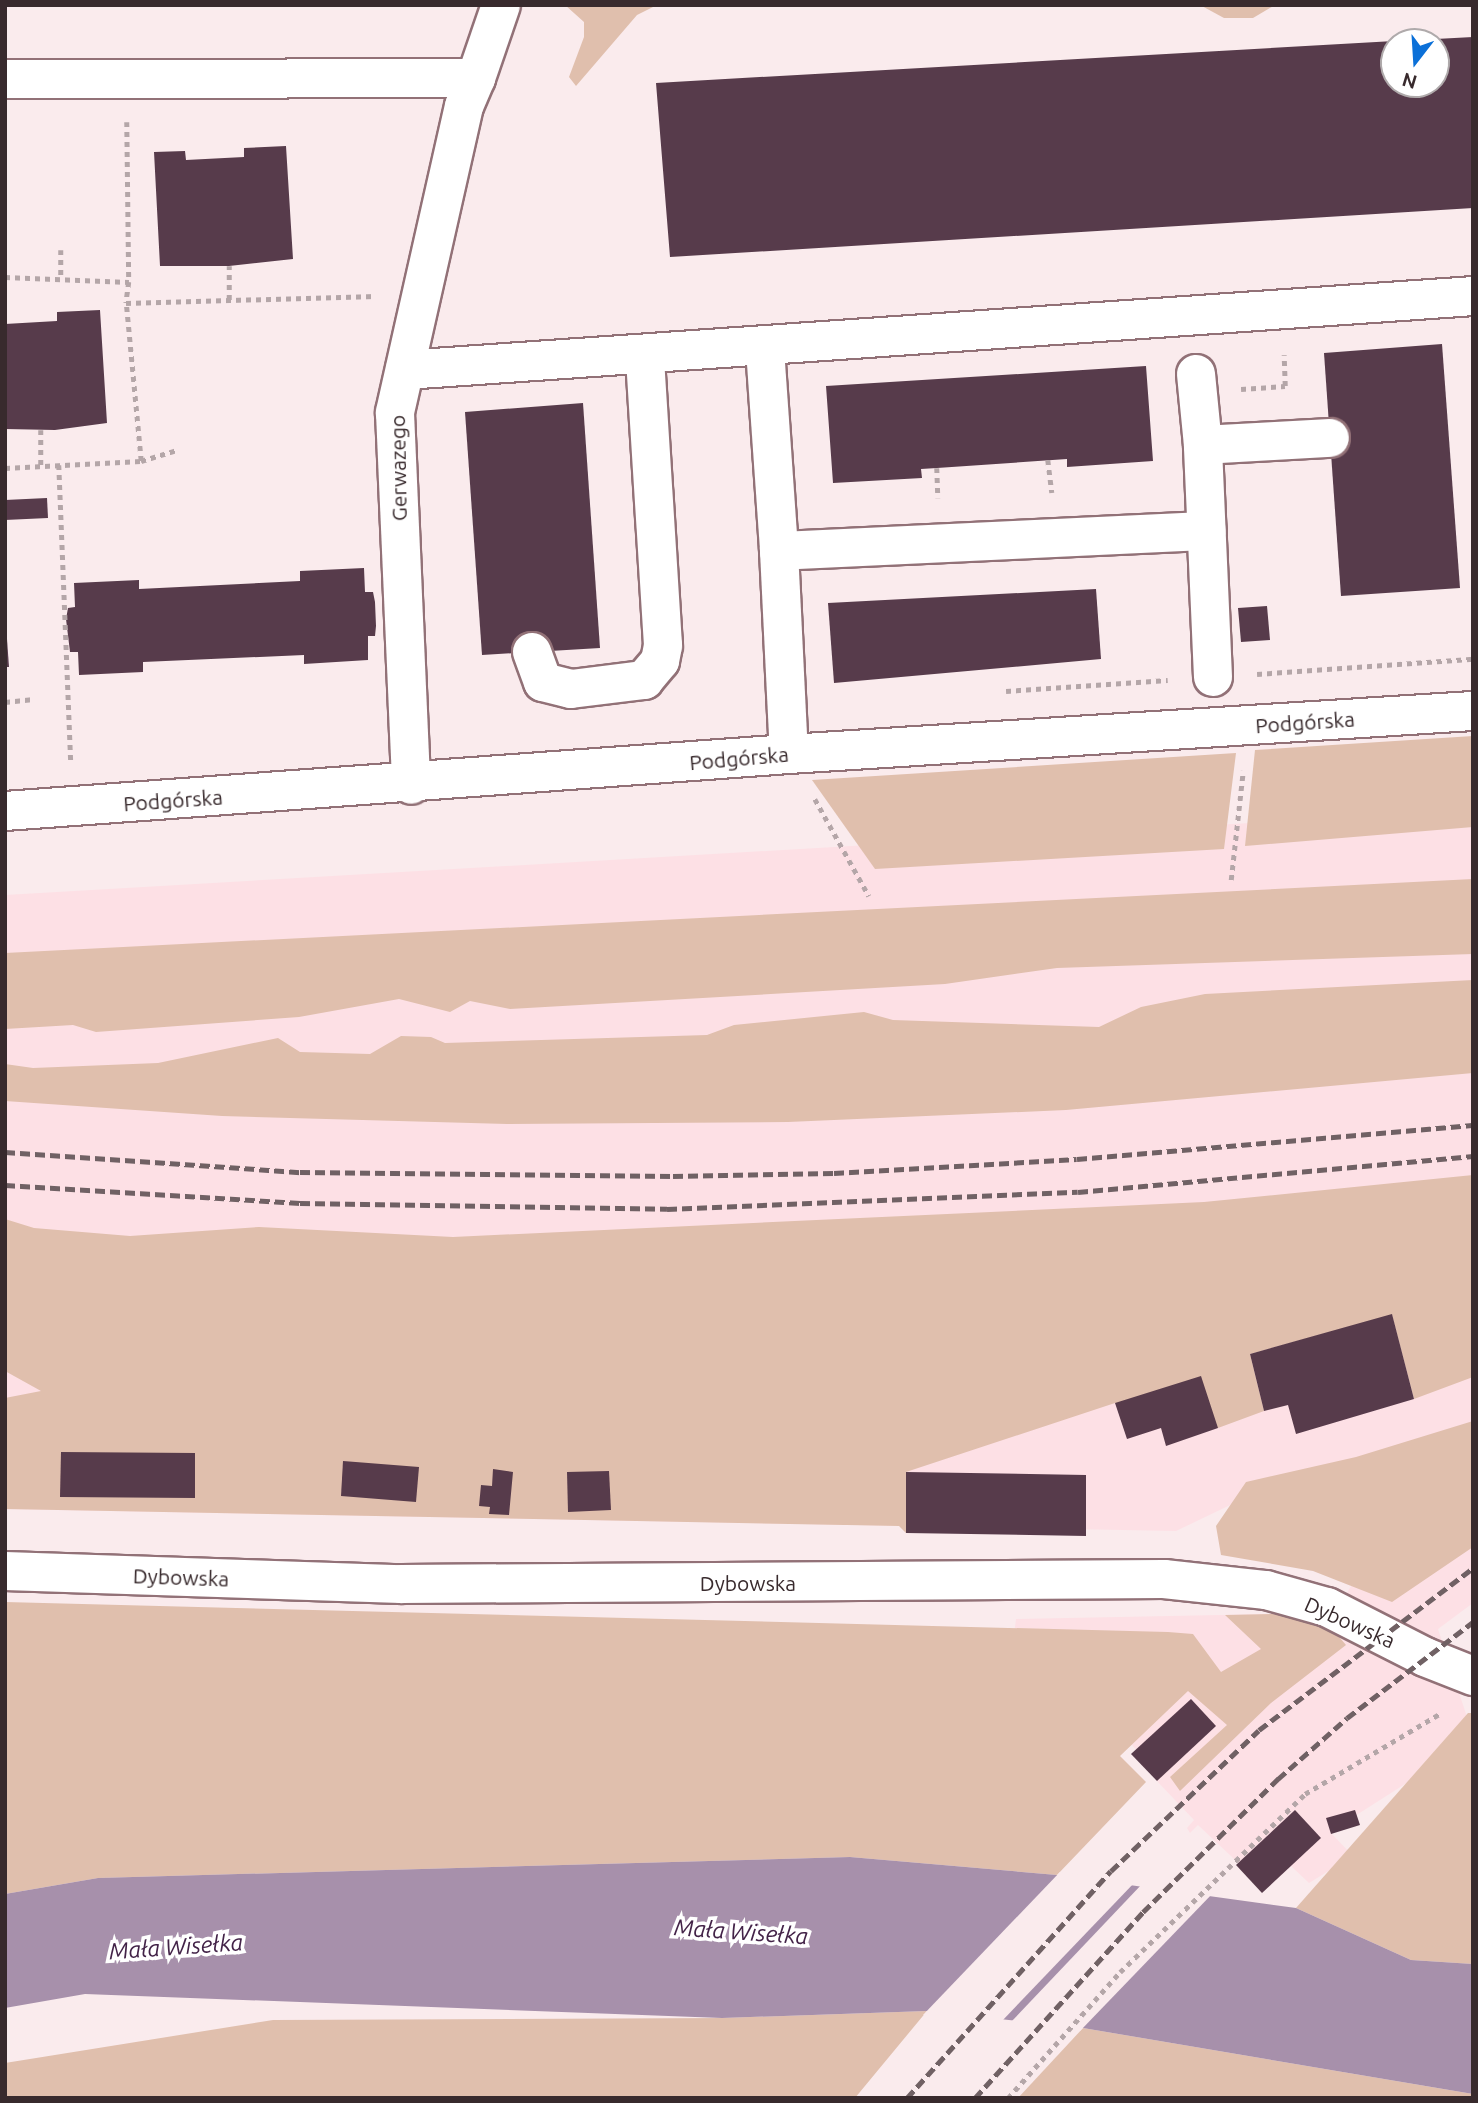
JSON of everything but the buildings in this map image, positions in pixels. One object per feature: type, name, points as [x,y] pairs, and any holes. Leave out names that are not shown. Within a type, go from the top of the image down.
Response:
[{"type":"street","name":"Gerwazego","points":[[411,785],[395,413],[425,294],[464,106],[501,5]]},
{"type":"street","points":[[5,79],[476,78]]},
{"type":"street","points":[[405,370],[765,349],[1473,296]]},
{"type":"street","points":[[765,349],[789,754]]},
{"type":"street","points":[[532,652],[542,682],[571,689],[644,680],[660,661],[663,645],[645,355]]},
{"type":"street","points":[[1196,374],[1203,445],[1213,677]]},
{"type":"street","points":[[1203,445],[1330,438]]},
{"type":"street","points":[[779,551],[1207,531]]},
{"type":"street","name":"Podgórska","points":[[5,811],[411,785],[789,754],[1473,711]]},
{"type":"street","name":"Dybowska","points":[[5,1571],[401,1584],[1164,1579],[1266,1590],[1327,1607],[1469,1674]]},
{"type":"path","points":[[134,112],[124,132],[129,282],[126,303],[141,461]]},
{"type":"path","points":[[61,250],[61,279]]},
{"type":"path","points":[[229,266],[229,300]]},
{"type":"path","points":[[5,277],[129,282]]},
{"type":"path","points":[[126,303],[425,294]]},
{"type":"path","points":[[41,430],[41,467]]},
{"type":"path","points":[[5,468],[141,461],[177,450]]},
{"type":"path","points":[[1048,460],[1053,501]]},
{"type":"path","points":[[60,465],[71,768]]},
{"type":"path","points":[[937,468],[938,509]]},
{"type":"path","points":[[5,702],[34,699]]},
{"type":"path","points":[[1231,880],[1236,813],[1243,799],[1242,726]]},
{"type":"path","points":[[789,754],[869,896]]},
{"type":"path","points":[[1008,2098],[1121,1972],[1234,1857],[1305,1794],[1461,1701],[1469,1674]]},
{"type":"shaded area","points":[[565,5],[657,5],[637,15],[576,86],[569,77],[584,37],[584,22]]},
{"type":"shaded area","points":[[1200,5],[1275,5],[1253,18],[1224,18]]},
{"type":"shaded area","points":[[1473,736],[1473,827],[1245,846],[1255,750]]},
{"type":"shaded area","points":[[1236,753],[1224,849],[875,869],[812,780]]},
{"type":"shaded area","points":[[1473,810],[1473,1603],[1438,1629],[1470,1726],[1466,1745],[1330,1832],[1353,1856],[1309,1883],[1291,1866],[1266,1889],[1198,1825],[1190,1833],[1187,1828],[1194,1820],[1155,1779],[1159,1775],[1132,1745],[1071,1725],[1006,1695],[1016,1619],[1273,1614],[1328,1624],[1359,1573],[1272,1485],[1176,1531],[5,1509],[5,895]]},
{"type":"shaded area","points":[[1473,879],[1473,954],[1057,968],[945,984],[510,1009],[470,1001],[450,1012],[399,999],[299,1017],[96,1032],[73,1025],[5,1029],[5,953]]},
{"type":"shaded area","points":[[1473,980],[1473,1073],[1066,1110],[788,1122],[507,1124],[222,1116],[5,1101],[5,1064],[33,1068],[158,1063],[278,1038],[300,1052],[370,1054],[401,1036],[431,1037],[445,1043],[707,1035],[734,1025],[864,1012],[893,1020],[1099,1027],[1141,1007],[1205,994]]},
{"type":"shaded area","points":[[1473,1175],[1473,1377],[1414,1399],[1392,1315],[1250,1354],[1264,1411],[1218,1428],[1115,1403],[906,1472],[906,1533],[899,1526],[5,1509],[5,1398],[41,1391],[5,1371],[5,1219],[34,1228],[130,1236],[259,1227],[453,1237],[1204,1202]]},
{"type":"shaded area","points":[[1473,1421],[1473,1547],[1392,1602],[1313,1571],[1221,1555],[1216,1526],[1246,1482],[1356,1457]]},
{"type":"shaded area","points":[[5,1602],[1168,1632],[1193,1634],[1221,1672],[1261,1649],[1225,1615],[1273,1614],[1328,1624],[1346,1645],[1271,1703],[1180,1791],[1170,1777],[1227,1725],[1188,1691],[1120,1756],[1146,1782],[1057,1875],[850,1857],[98,1878],[5,1894]]},
{"type":"shaded area","points":[[1468,1713],[1473,1713],[1473,1964],[1411,1960],[1296,1908]]},
{"type":"shaded area","points":[[927,2011],[855,2098],[5,2098],[5,2063],[273,2020],[722,2018]]},
{"type":"shaded area","points":[[1083,2028],[1473,2094],[1473,2098],[1018,2098]]},
{"type":"water","name":"Mała Wisełka","points":[[850,1857],[1057,1875],[1296,1908],[1411,1960],[1473,1964],[1473,2094],[1083,2028],[927,2011],[722,2018],[85,1994],[5,2008],[5,1894],[98,1878]]},
{"type":"pier","points":[[1060,1872],[1135,1882],[1002,2021],[923,2015]]},
{"type":"pier","points":[[1143,1883],[1213,1893],[1080,2031],[1011,2022]]},
{"type":"railway","points":[[5,1152],[300,1172],[673,1176],[834,1173],[1077,1159],[1473,1125]]},
{"type":"railway","points":[[5,1185],[300,1203],[667,1209],[1078,1192],[1473,1156]]},
{"type":"railway","points":[[907,2098],[1111,1871],[1259,1730],[1473,1568]]},
{"type":"railway","points":[[975,2098],[1143,1912],[1278,1779],[1347,1718],[1473,1622]]}]
